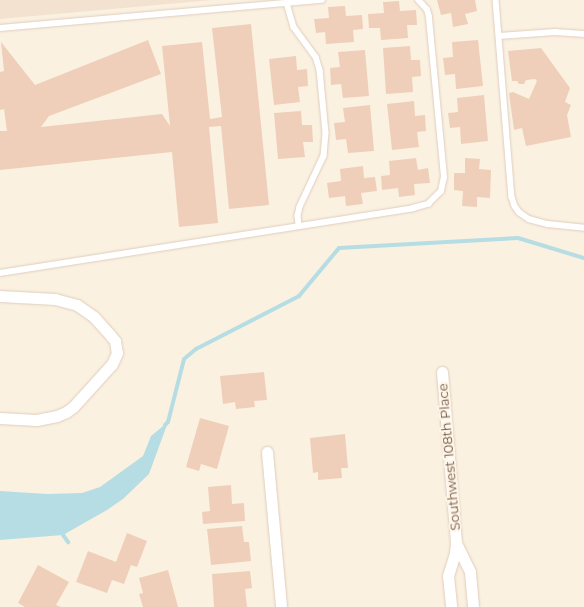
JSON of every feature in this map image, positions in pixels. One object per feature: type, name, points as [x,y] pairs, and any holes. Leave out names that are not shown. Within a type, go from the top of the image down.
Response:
[{"type":"street","points":[[0,296],[55,299],[77,305],[94,317],[115,341],[116,347],[115,358],[112,364],[73,407],[66,412],[57,416],[36,420],[0,418]]},
{"type":"street","name":"Southwest 108th Place","points":[[442,372],[456,542],[456,553],[448,576],[451,607]]},
{"type":"street","points":[[267,452],[280,607]]},
{"type":"street","name":"Southwest 108th Place","points":[[456,542],[470,572],[473,607]]},
{"type":"lane","points":[[0,28],[322,0]]},
{"type":"lane","points":[[0,273],[421,207],[433,200],[441,191],[444,177],[429,17],[427,10],[418,0]]},
{"type":"lane","points":[[496,0],[512,197],[515,206],[524,216],[536,221],[548,224],[584,228]]},
{"type":"lane","points":[[287,3],[294,27],[316,58],[320,70],[326,133],[322,160],[300,207],[298,216],[299,226]]},
{"type":"lane","points":[[499,36],[555,32],[584,34]]},
{"type":"shaded area","points":[[0,0],[213,0],[0,19]]},
{"type":"water","points":[[168,422],[149,474],[123,499],[107,510],[63,535],[0,540],[0,491],[47,494],[82,493],[100,487],[143,456],[151,436]]},
{"type":"building","points":[[437,0],[475,0],[477,11],[465,14],[468,24],[453,27],[451,13],[441,15]]},
{"type":"building","points":[[399,1],[400,11],[416,10],[417,25],[407,25],[408,38],[381,40],[380,28],[369,28],[368,14],[384,13],[383,2]]},
{"type":"building","points":[[345,6],[346,16],[362,15],[363,29],[353,30],[354,42],[326,44],[325,32],[316,33],[314,19],[329,18],[328,7]]},
{"type":"building","points":[[251,24],[269,205],[229,209],[221,126],[209,127],[218,223],[179,227],[172,152],[0,170],[0,131],[7,131],[4,109],[0,110],[0,72],[4,71],[1,42],[35,85],[148,40],[161,74],[49,116],[41,127],[162,114],[170,126],[162,46],[202,42],[210,119],[222,117],[212,28]]},
{"type":"building","points":[[478,40],[483,86],[456,89],[455,74],[445,75],[443,58],[453,57],[452,42]]},
{"type":"building","points":[[410,46],[411,60],[420,60],[421,76],[412,77],[413,92],[386,94],[383,48]]},
{"type":"building","points":[[541,48],[570,88],[565,102],[571,105],[567,115],[571,137],[526,146],[522,128],[514,130],[509,93],[513,92],[529,99],[537,81],[535,79],[526,80],[524,84],[519,84],[517,81],[512,81],[508,51]]},
{"type":"building","points":[[365,50],[369,96],[343,98],[341,84],[331,85],[330,68],[340,67],[338,52]]},
{"type":"building","points":[[296,56],[297,70],[307,69],[308,86],[298,87],[300,102],[274,105],[269,59]]},
{"type":"building","points":[[484,95],[488,141],[461,144],[460,127],[450,128],[448,113],[458,112],[457,98]]},
{"type":"building","points":[[414,101],[415,116],[425,115],[426,131],[417,132],[419,147],[392,150],[387,104]]},
{"type":"building","points":[[370,105],[374,151],[348,153],[346,139],[336,140],[334,123],[345,122],[343,108]]},
{"type":"building","points":[[301,111],[302,125],[312,125],[313,142],[303,142],[305,157],[278,159],[274,113]]},
{"type":"building","points":[[416,158],[418,170],[428,168],[430,183],[414,184],[415,195],[399,197],[398,188],[382,190],[381,176],[390,175],[389,161]]},
{"type":"building","points":[[465,158],[480,159],[479,169],[491,170],[490,198],[477,197],[477,207],[462,206],[463,191],[454,190],[454,173],[465,173]]},
{"type":"building","points":[[363,166],[364,178],[375,177],[377,191],[361,193],[363,204],[346,206],[345,196],[329,198],[327,183],[341,181],[340,169]]},
{"type":"building","points":[[264,372],[267,400],[254,401],[255,407],[236,409],[235,402],[223,404],[220,376]]},
{"type":"building","points":[[200,418],[229,426],[217,469],[201,464],[199,471],[186,467]]},
{"type":"building","points":[[345,434],[348,468],[341,468],[342,478],[318,480],[318,472],[313,473],[310,438]]},
{"type":"building","points":[[231,485],[232,504],[244,503],[245,521],[203,524],[202,512],[210,511],[208,487]]},
{"type":"building","points":[[242,526],[244,542],[249,542],[251,561],[211,565],[207,529]]},
{"type":"building","points":[[127,533],[147,541],[137,567],[131,565],[124,584],[112,580],[107,593],[76,582],[88,551],[116,562]]},
{"type":"building","points":[[38,565],[69,582],[56,605],[61,607],[25,607],[18,603]]},
{"type":"building","points":[[168,570],[178,607],[143,607],[139,594],[143,593],[139,578]]},
{"type":"building","points":[[250,571],[252,588],[245,589],[247,607],[214,607],[212,574]]},
{"type":"waterway","points":[[165,425],[168,422],[184,359],[196,349],[299,296],[339,248],[518,238],[584,258]]},
{"type":"waterway","points":[[63,535],[68,542]]}]
